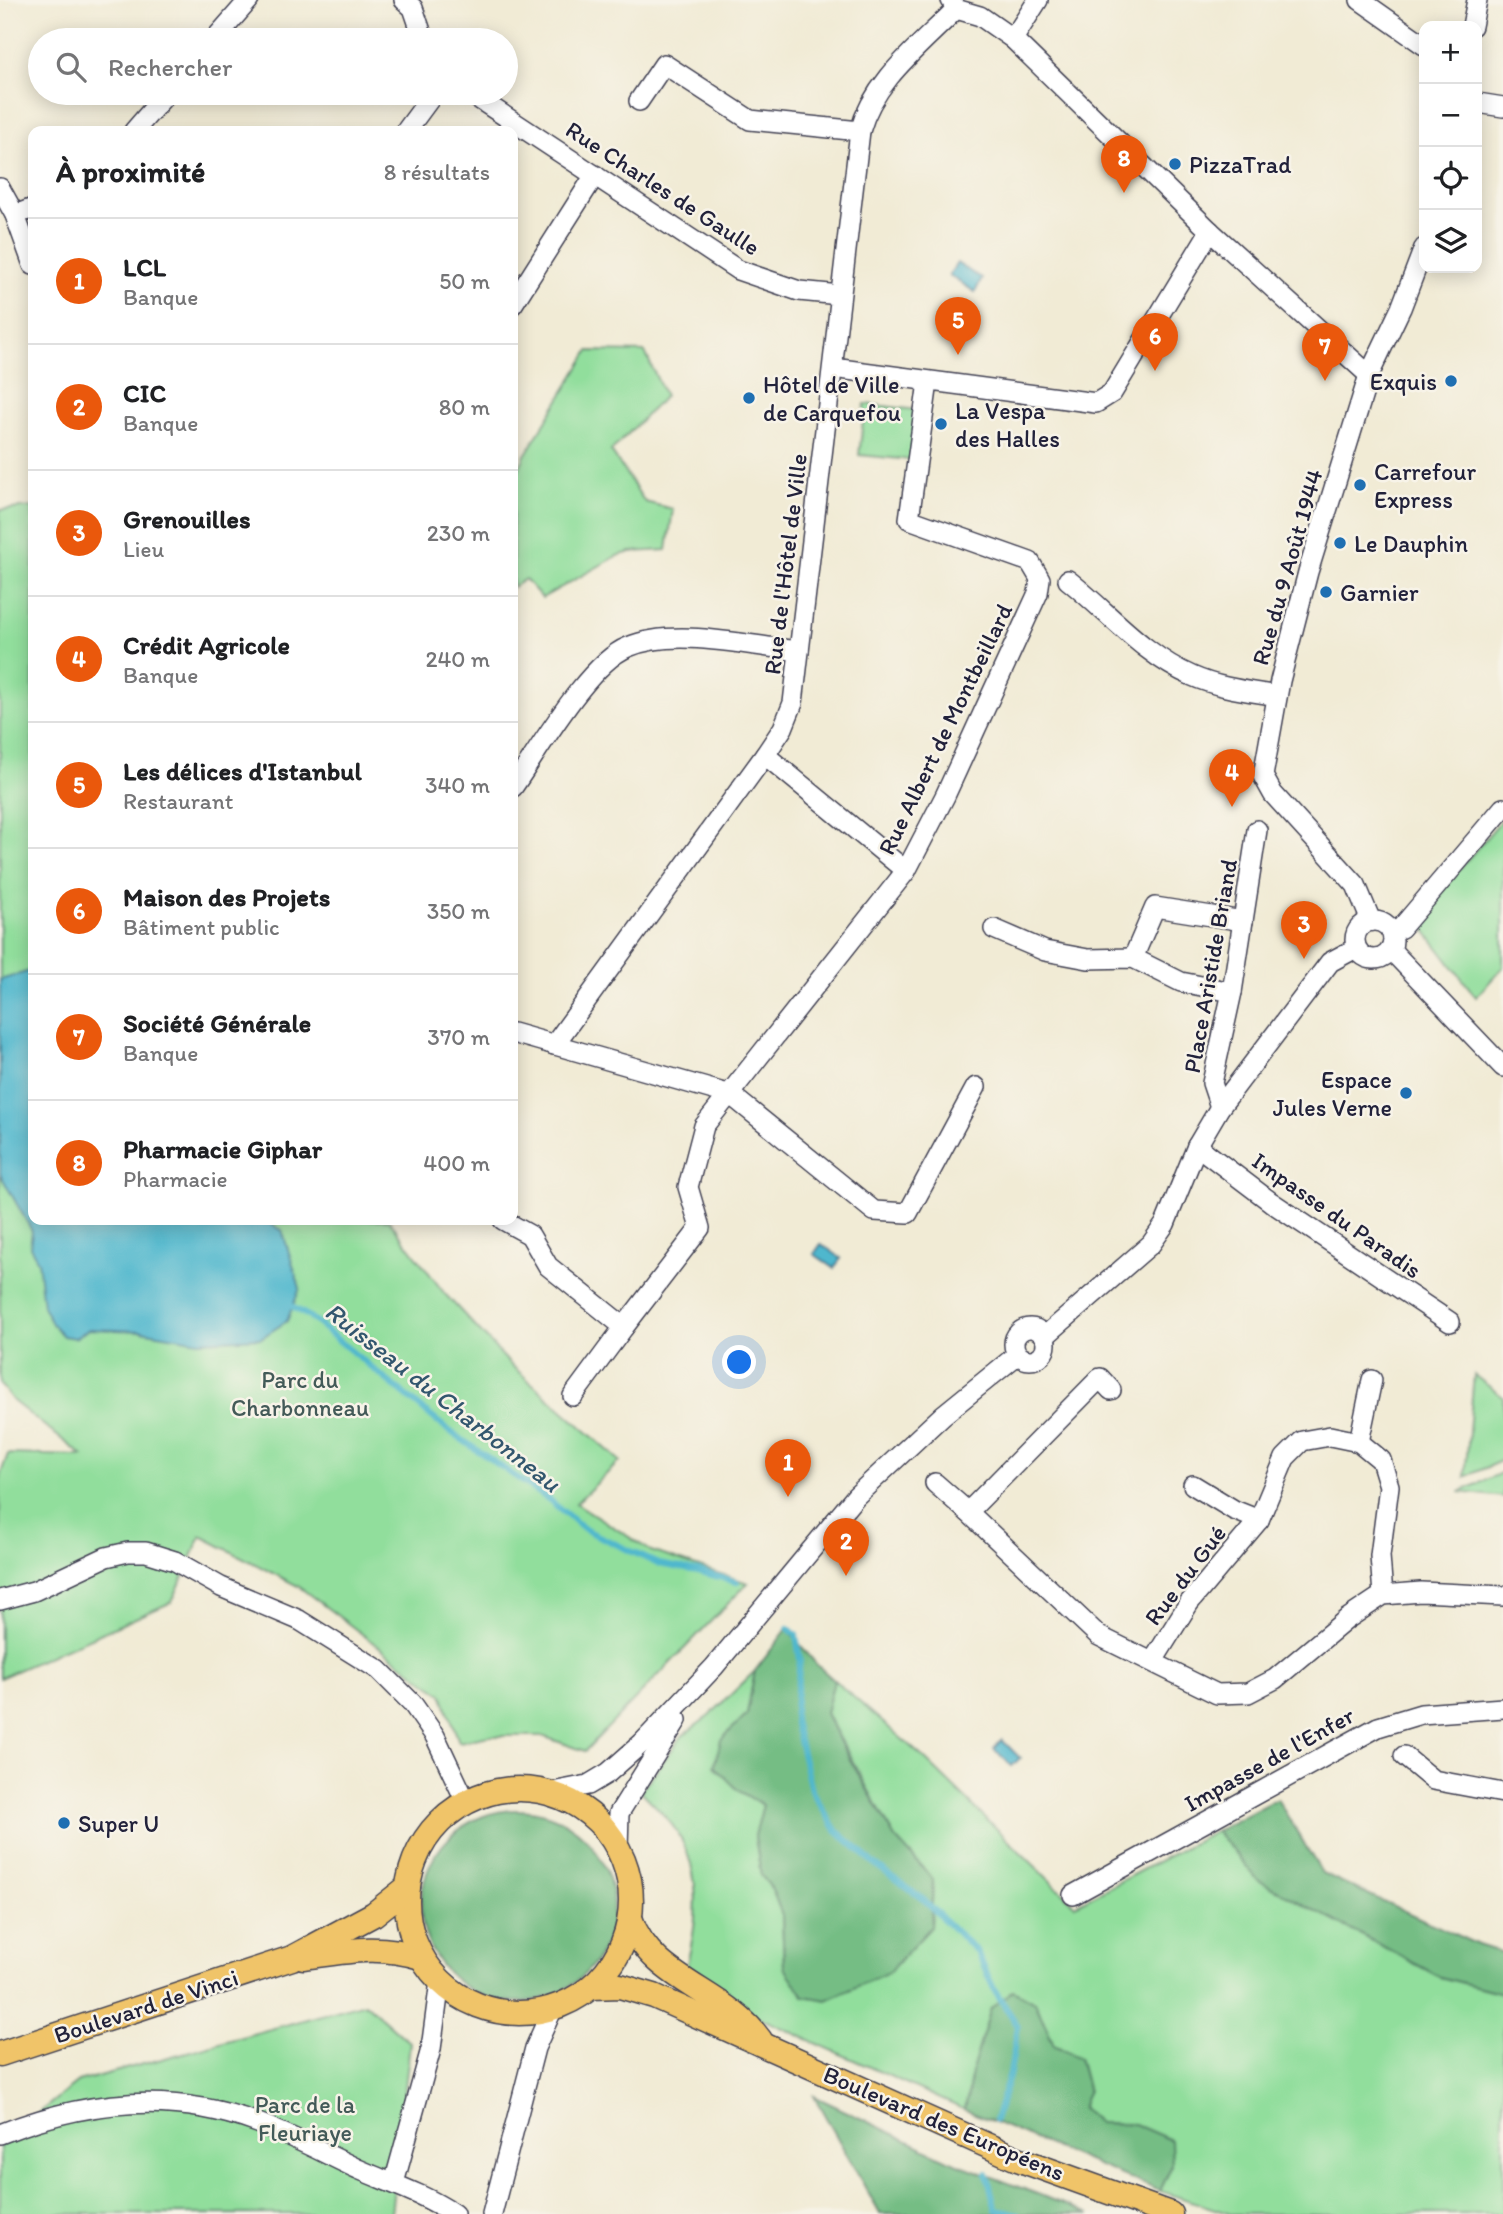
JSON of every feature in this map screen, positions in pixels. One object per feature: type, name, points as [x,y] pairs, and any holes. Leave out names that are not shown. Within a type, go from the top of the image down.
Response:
[{"type":"main road","points":[[506,1790],[547,1793],[569,1801],[588,1814],[618,1849],[627,1871],[631,1895],[629,1918],[622,1944],[609,1967],[592,1986],[553,2008],[527,2013],[501,2012],[468,2002],[440,1981],[421,1957],[407,1911],[412,1866],[433,1828],[466,1802],[506,1790]]},
{"type":"main road","name":"Boulevard de Vinci","points":[[0,2054],[292,1958],[374,1914],[408,1886]]},
{"type":"main road","points":[[629,1918],[636,1936],[651,1955],[740,2017],[760,2041]]},
{"type":"main road","name":"Boulevard de Vinci","points":[[292,1958],[370,1948],[392,1948],[421,1957]]},
{"type":"main road","name":"Boulevard des Européens","points":[[592,1986],[629,1987],[760,2041],[1015,2158],[1170,2214]]},
{"type":"street","points":[[224,28],[249,0]]},
{"type":"street","points":[[404,0],[413,8],[420,28]]},
{"type":"street","points":[[1013,39],[1038,0]]},
{"type":"street","points":[[1360,0],[1419,41]]},
{"type":"street","points":[[1473,21],[1477,0]]},
{"type":"street","points":[[953,4],[980,16],[1013,39],[1210,231],[1369,375]]},
{"type":"street","name":"Rue de l'Hôtel de Ville","points":[[554,1045],[765,755],[783,728],[793,703],[860,131],[866,109],[876,90],[953,4]]},
{"type":"street","points":[[639,100],[664,64],[750,120],[860,131]]},
{"type":"street","points":[[1482,104],[1503,107]]},
{"type":"street","points":[[138,126],[157,105]]},
{"type":"street","points":[[410,126],[425,105]]},
{"type":"street","name":"Rue Charles de Gaulle","points":[[488,105],[738,270],[799,291],[840,295]]},
{"type":"street","points":[[518,296],[595,175]]},
{"type":"street","points":[[0,188],[24,211],[28,235]]},
{"type":"street","points":[[832,368],[1096,403],[1105,400],[1112,393],[1210,231]]},
{"type":"street","name":"Rue du 9 Août 1944","points":[[1371,921],[1356,886],[1273,794],[1263,776],[1277,696],[1308,572],[1369,375],[1419,260]]},
{"type":"street","name":"Rue Albert de Montbeillard","points":[[624,1327],[700,1228],[688,1187],[704,1126],[906,871],[945,796],[1038,593],[1040,579],[1030,562],[909,519],[929,382]]},
{"type":"street","points":[[1068,580],[1158,658],[1190,676],[1223,687],[1277,696]]},
{"type":"street","points":[[518,780],[595,671],[627,647],[664,639],[799,651]]},
{"type":"street","points":[[765,755],[906,871]]},
{"type":"street","points":[[1503,808],[1401,928],[1391,941],[1381,958],[1371,960],[1356,948],[1357,931],[1371,921],[1383,922],[1391,941],[1503,1067]]},
{"type":"street","name":"Place Aristide Briand","points":[[1220,1107],[1212,1083],[1244,921],[1257,830]]},
{"type":"street","points":[[1133,958],[1155,907],[1244,921]]},
{"type":"street","points":[[994,929],[1045,951],[1088,959],[1133,958],[1181,982],[1231,992]]},
{"type":"street","name":"Place Aristide Briand","points":[[1220,1107],[1330,962],[1356,948]]},
{"type":"street","points":[[518,1034],[731,1095],[874,1211],[908,1213],[976,1087]]},
{"type":"street","points":[[618,1849],[619,1813],[654,1753],[714,1667],[754,1617],[870,1482],[943,1415],[1017,1354],[1015,1337],[1023,1330],[1032,1329],[1044,1337],[1151,1244],[1165,1224],[1198,1146],[1220,1107]]},
{"type":"street","name":"Impasse du Paradis","points":[[1198,1146],[1271,1202],[1450,1322]]},
{"type":"street","points":[[512,1225],[530,1235],[548,1266],[624,1327],[573,1396]]},
{"type":"street","points":[[968,1512],[1100,1378],[1111,1390]]},
{"type":"street","points":[[1371,1380],[1359,1442],[1381,1460],[1388,1486],[1380,1556],[1383,1595]]},
{"type":"street","name":"Rue du Gué","points":[[1153,1661],[1189,1603],[1259,1520],[1285,1458],[1302,1441],[1330,1436],[1359,1442]]},
{"type":"street","points":[[935,1483],[1099,1636],[1217,1694],[1248,1693],[1275,1679],[1348,1619],[1383,1595],[1421,1592],[1503,1596]]},
{"type":"street","name":"Rue du Gué","points":[[1192,1485],[1234,1510],[1259,1520]]},
{"type":"street","points":[[0,1615],[34,1591],[106,1557],[128,1552],[146,1552],[175,1561],[221,1587],[268,1605],[379,1670],[412,1703],[435,1736],[466,1802]]},
{"type":"street","points":[[0,1600],[34,1591]]},
{"type":"street","points":[[547,1793],[580,1788],[608,1773],[642,1743],[714,1667]]},
{"type":"street","name":"Impasse de l'Enfer","points":[[1073,1895],[1378,1727],[1421,1714],[1503,1707]]},
{"type":"street","points":[[1404,1756],[1433,1780],[1503,1793]]},
{"type":"street","points":[[394,2183],[431,2049],[440,1981]]},
{"type":"street","points":[[492,2214],[532,2060],[553,2008]]},
{"type":"street","points":[[0,2134],[34,2121],[119,2103],[190,2106],[253,2121],[394,2183],[448,2210]]},
{"type":"green space","points":[[589,351],[645,352],[665,396],[611,451],[645,502],[673,509],[667,550],[631,552],[617,556],[542,598],[525,579],[518,584],[518,471],[525,455]]},
{"type":"green space","points":[[865,404],[917,410],[911,460],[859,455]]},
{"type":"green space","name":"Parc du Charbonneau","points":[[28,507],[28,1225],[393,1225],[445,1294],[510,1364],[620,1461],[576,1503],[651,1551],[748,1583],[585,1751],[542,1736],[489,1736],[459,1742],[442,1694],[298,1586],[201,1536],[172,1602],[0,1678],[0,1476],[8,1454],[83,1456],[13,1401],[0,1384],[0,510]]},
{"type":"green space","points":[[1503,818],[1503,967],[1476,997],[1427,933],[1422,921],[1427,907]]},
{"type":"green space","points":[[1474,1375],[1503,1397],[1503,1460],[1465,1477]]},
{"type":"green space","points":[[1503,1472],[1503,1497],[1459,1492],[1460,1492]]},
{"type":"green space","points":[[787,1629],[817,1665],[834,1680],[826,1713],[836,1735],[895,1838],[933,1879],[931,1927],[889,1972],[827,2000],[804,1996],[784,1967],[782,1915],[772,1889],[761,1875],[755,1836],[763,1805],[739,1791],[714,1766],[721,1740],[747,1714],[755,1671]]},
{"type":"green space","points":[[755,1671],[747,1714],[721,1740],[739,1791],[763,1805],[755,1836],[761,1875],[772,1889],[782,1915],[784,1967],[931,1927],[933,1879],[895,1838],[826,1713],[834,1680],[924,1758],[1075,1905],[1216,1831],[1259,1880],[1440,1977],[1503,1993],[1503,2214],[1230,2214],[1160,2191],[1172,2165],[1134,2124],[1099,2123],[1082,2108],[1088,2092],[1079,2058],[1054,2045],[1035,2002],[973,2067],[965,2110],[758,2017],[686,1968],[696,1898],[691,1865],[673,1826],[641,1791],[683,1735],[709,1716]]},
{"type":"green space","points":[[1277,1799],[1322,1873],[1478,1945],[1503,1953],[1503,1993],[1440,1977],[1258,1880],[1216,1831]]},
{"type":"green space","points":[[517,1810],[554,1817],[585,1838],[606,1869],[613,1906],[606,1943],[585,1974],[554,1995],[517,2002],[480,1995],[449,1974],[428,1943],[421,1906],[428,1869],[449,1838],[480,1817]]},
{"type":"green space","points":[[1013,1990],[1035,2002],[1054,2045],[1079,2058],[1088,2092],[1082,2108],[1099,2123],[1134,2124],[1171,2140],[1172,2165],[1160,2191],[965,2110],[973,2067],[991,2008]]},
{"type":"green space","name":"Parc de la Fleuriaye","points":[[365,2003],[410,2043],[391,2214],[0,2214],[0,2143],[78,2082]]},
{"type":"green space","points":[[814,2096],[948,2160],[1090,2214],[880,2214]]},
{"type":"water","points":[[957,263],[982,279],[975,292],[949,275]]},
{"type":"water","points":[[28,972],[28,1224],[0,1174],[0,980]]},
{"type":"water","points":[[29,1225],[272,1225],[282,1230],[300,1288],[287,1321],[261,1338],[199,1341],[141,1331],[89,1329],[75,1338],[63,1336],[52,1324],[43,1306],[38,1261],[30,1247],[32,1231]]},
{"type":"water","points":[[821,1244],[841,1258],[834,1268],[814,1254]]},
{"type":"water","points":[[1002,1740],[1020,1758],[1012,1766],[994,1749]]},
{"type":"waterway","name":"Ruisseau du Charbonneau","points":[[287,1303],[311,1318],[448,1430],[548,1499],[586,1530],[658,1564],[737,1582]]},
{"type":"waterway","points":[[788,1628],[796,1635],[800,1660],[794,1720],[811,1790],[836,1830],[877,1866],[924,1900],[977,1952],[994,1989],[1018,2026],[1010,2073],[995,2120]]},
{"type":"waterway","points":[[987,2174],[996,2210],[1018,2214]]},
{"type":"place","name":"PizzaTrad","points":[[1175,164]]},
{"type":"place","name":"Pharmacie Giphar","points":[[1124,193]]},
{"type":"place","name":"Les délices d'Istanbul","points":[[958,355]]},
{"type":"place","name":"Maison des Projets","points":[[1155,371]]},
{"type":"place","name":"Société Générale","points":[[1325,381]]},
{"type":"place","name":"Exquis","points":[[1451,381]]},
{"type":"place","name":"Hôtel de Ville de Carquefou","points":[[749,398]]},
{"type":"place","name":"La Vespa des Halles","points":[[941,424]]},
{"type":"place","name":"Carrefour Express","points":[[1360,485]]},
{"type":"place","name":"Le Dauphin","points":[[1340,543]]},
{"type":"place","name":"Garnier","points":[[1326,592]]},
{"type":"place","name":"Crédit Agricole","points":[[1232,807]]},
{"type":"place","name":"Grenouilles","points":[[1304,959]]},
{"type":"place","name":"Espace Jules Verne","points":[[1406,1093]]},
{"type":"place","name":"LCL","points":[[788,1497]]},
{"type":"place","name":"CIC","points":[[846,1576]]},
{"type":"place","name":"Super U","points":[[64,1823]]}]
